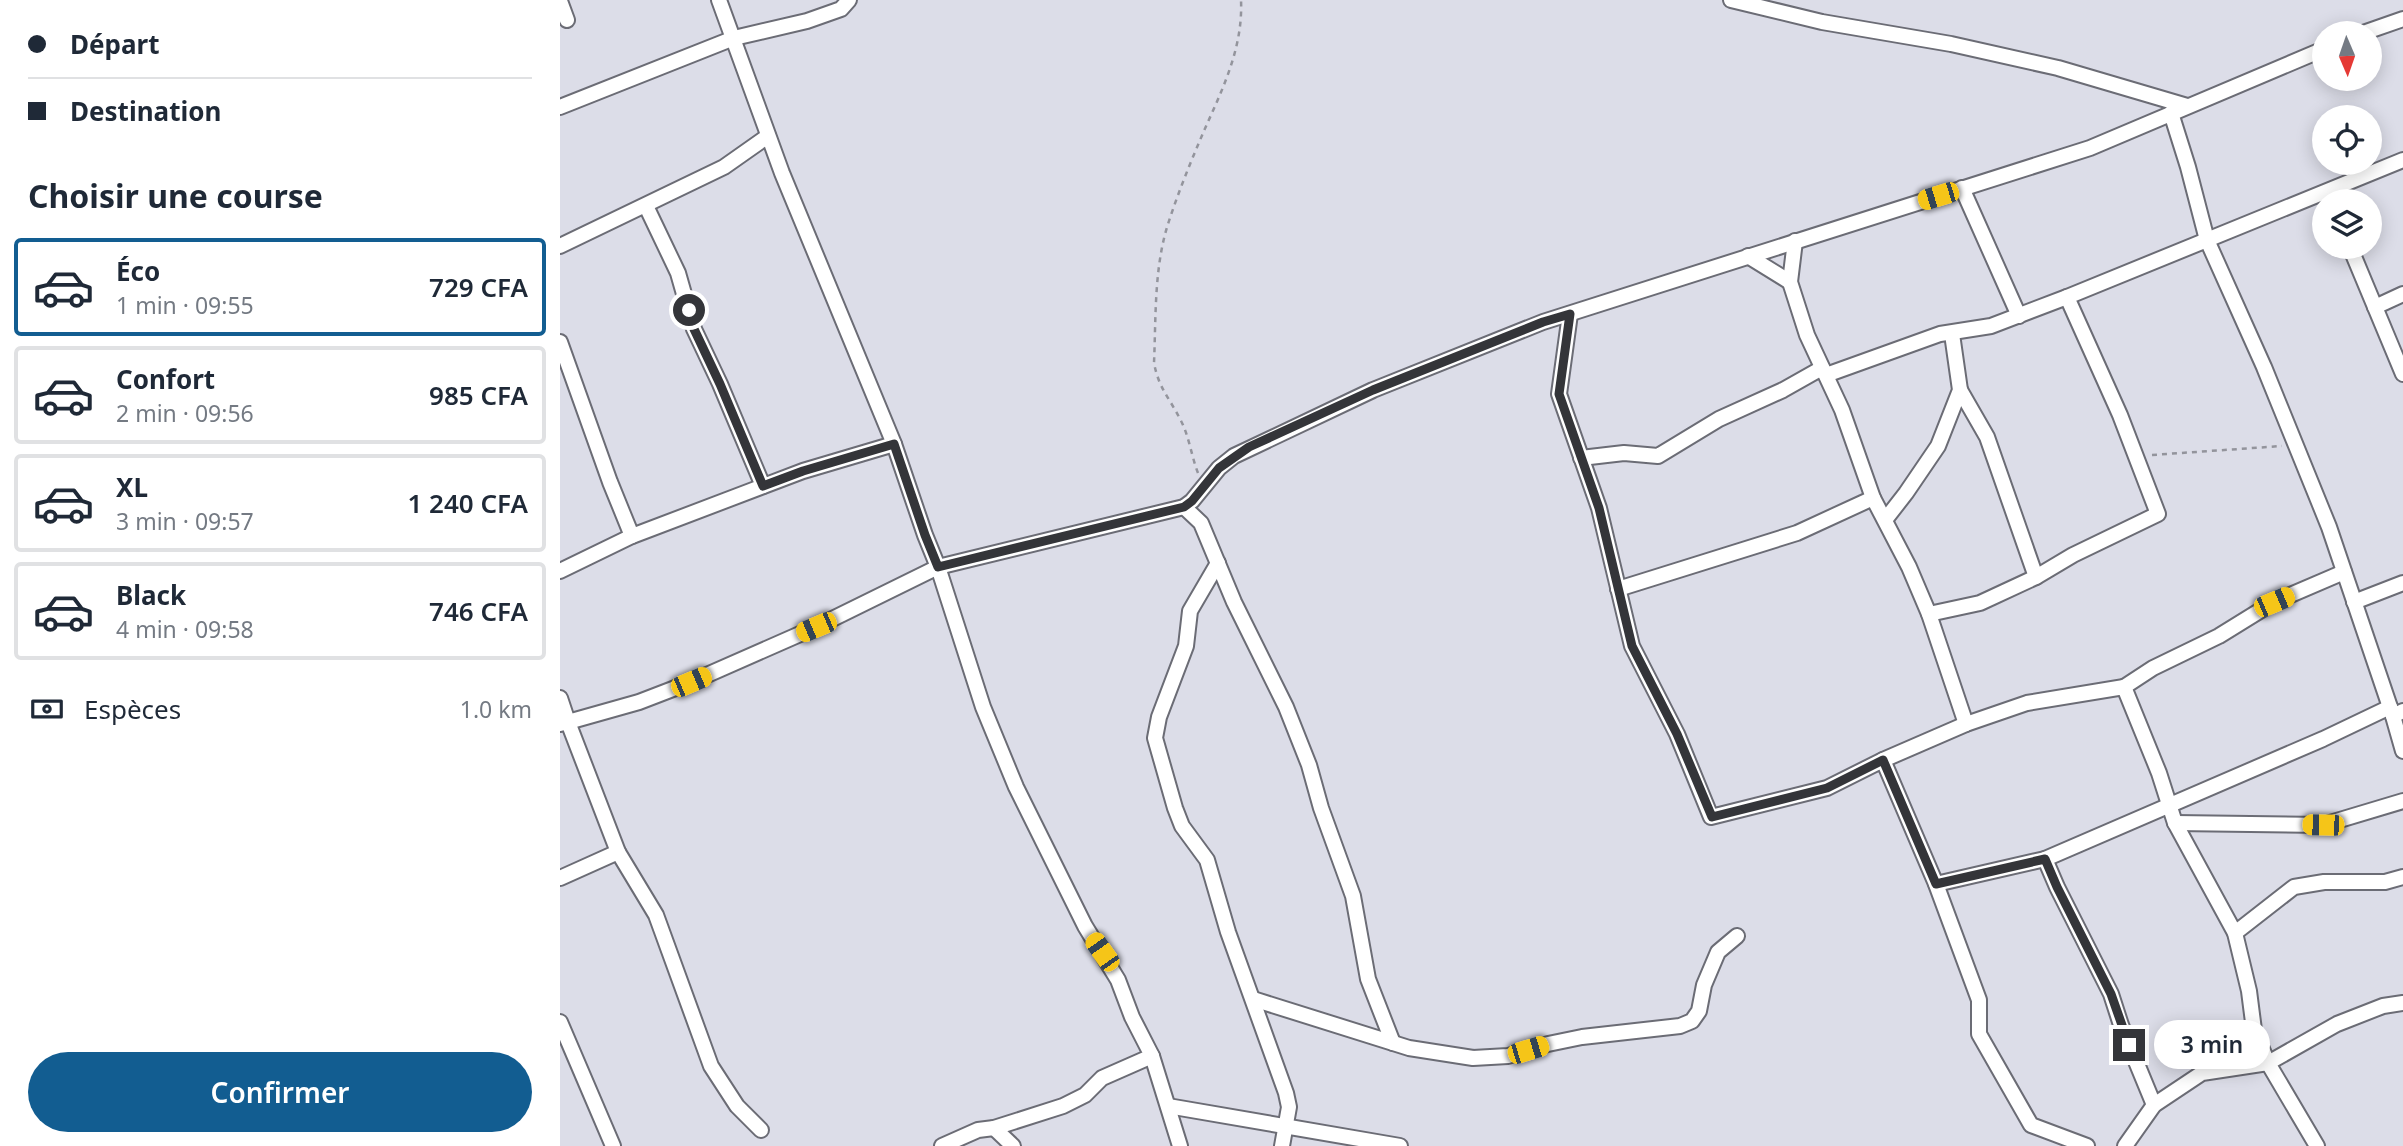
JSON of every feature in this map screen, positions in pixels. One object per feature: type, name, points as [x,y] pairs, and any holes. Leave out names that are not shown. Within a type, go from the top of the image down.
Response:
[{"type":"street","points":[[719,0],[768,136],[894,444],[938,567],[983,707],[1016,787],[1084,926],[1118,980],[1132,1017],[1152,1056],[1180,1146]]},
{"type":"street","points":[[560,107],[734,38],[807,21],[841,9],[849,0]]},
{"type":"street","points":[[1731,0],[1822,22],[1951,44],[2058,68],[2187,106]]},
{"type":"street","points":[[560,1],[567,20]]},
{"type":"street","points":[[2382,26],[2403,19]]},
{"type":"street","points":[[564,723],[639,702],[701,677],[816,627],[938,567],[1184,507],[1219,468],[1249,447],[1373,390],[1543,322],[2090,148],[2312,54]]},
{"type":"street","points":[[2171,113],[2207,240],[2264,367],[2344,572],[2395,711],[2403,751]]},
{"type":"street","points":[[560,246],[724,167],[768,136]]},
{"type":"street","points":[[2343,189],[2403,160]]},
{"type":"street","points":[[1962,188],[2019,316]]},
{"type":"street","points":[[1581,458],[1624,453],[1658,456],[1719,419],[1824,371],[1940,334],[1991,326],[2207,240],[2312,202]]},
{"type":"street","points":[[646,206],[678,273],[694,329],[763,486]]},
{"type":"street","points":[[1795,242],[1790,282],[1807,335],[1842,410],[1873,498],[1909,567],[1929,614],[1966,724]]},
{"type":"street","points":[[1748,256],[1790,282]]},
{"type":"street","points":[[2355,259],[2403,374]]},
{"type":"street","points":[[2375,307],[2403,294]]},
{"type":"street","points":[[1929,614],[1980,603],[2158,514],[2067,297]]},
{"type":"street","points":[[1570,314],[1559,394],[1599,508],[1632,646],[1677,734],[1712,817],[1827,788],[1966,724],[2027,703],[2124,687],[2153,668],[2219,636],[2274,602],[2344,572]]},
{"type":"street","points":[[1952,334],[1960,390],[1987,438],[2036,577]]},
{"type":"street","points":[[560,342],[632,536]]},
{"type":"street","points":[[1885,520],[1938,446],[1960,390]]},
{"type":"street","points":[[560,571],[632,536],[763,486],[894,444]]},
{"type":"street","points":[[1618,589],[1797,533],[1873,498]]},
{"type":"street","points":[[1184,507],[1201,523],[1234,602],[1286,707],[1309,765],[1325,820],[1353,896],[1368,979],[1393,1043]]},
{"type":"street","points":[[1218,563],[1190,611],[1186,646],[1159,717],[1156,738],[1175,808],[1182,826],[1207,860],[1227,932],[1286,1093],[1289,1107],[1282,1146]]},
{"type":"street","points":[[2354,602],[2403,583]]},
{"type":"street","points":[[2124,687],[2175,823],[2235,933],[2249,991],[2254,1030],[2268,1063],[2317,1146]]},
{"type":"street","points":[[560,698],[564,723],[618,852],[656,915],[711,1066],[737,1106],[761,1130]]},
{"type":"street","points":[[1936,884],[2045,859],[2395,711]]},
{"type":"street","points":[[1883,760],[1936,884],[1979,1000],[1979,1034],[2031,1125],[2087,1146]]},
{"type":"street","points":[[2175,823],[2323,825],[2403,801]]},
{"type":"street","points":[[560,878],[618,852]]},
{"type":"street","points":[[2045,859],[2111,994],[2154,1105]]},
{"type":"street","points":[[2235,933],[2294,887],[2324,882],[2385,882],[2403,877]]},
{"type":"street","points":[[1252,999],[1393,1043],[1451,1056],[1489,1058],[1582,1037],[1680,1026],[1692,1021],[1699,1011],[1704,985],[1718,952],[1737,936]]},
{"type":"street","points":[[2125,1146],[2154,1105],[2202,1073],[2268,1063],[2337,1024],[2384,1006],[2403,1003]]},
{"type":"street","points":[[560,1022],[613,1146]]},
{"type":"street","points":[[942,1146],[978,1130],[994,1128],[1063,1106],[1085,1095],[1102,1078],[1152,1056]]},
{"type":"street","points":[[1168,1106],[1400,1146]]},
{"type":"street","points":[[994,1128],[1013,1146]]},
{"type":"path","points":[[1202,486],[1184,426],[1159,386],[1156,376],[1154,363],[1158,264],[1168,226],[1235,54],[1241,0]]},
{"type":"path","points":[[2136,457],[2295,445]]},
{"type":"route","points":[[689,310],[694,329],[763,486],[894,444],[938,567],[1184,507],[1219,468],[1249,447],[1373,390],[1543,322],[1570,314],[1559,394],[1599,508],[1632,646],[1677,734],[1712,817],[1827,788],[1883,760],[1936,884],[2045,859],[2111,994],[2129,1045]]}]
